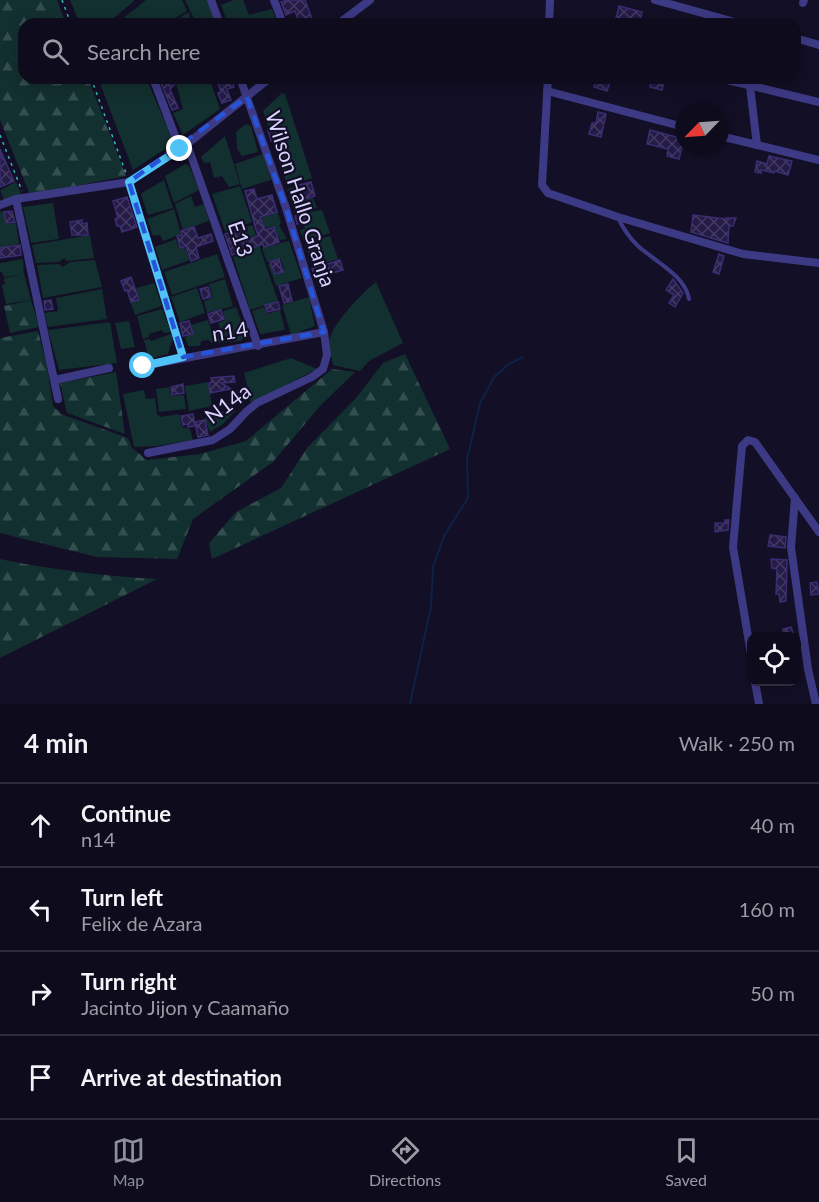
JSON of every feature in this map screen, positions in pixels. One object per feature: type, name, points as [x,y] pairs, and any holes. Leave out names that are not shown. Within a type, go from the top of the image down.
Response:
[{"type":"street","points":[[211,0],[218,18]]},
{"type":"street","points":[[274,0],[281,18]]},
{"type":"street","points":[[346,18],[370,0]]},
{"type":"street","points":[[549,18],[550,0]]},
{"type":"street","points":[[655,0],[720,18]]},
{"type":"street","points":[[801,40],[819,45]]},
{"type":"street","name":"E13","points":[[156,84],[184,147],[258,346]]},
{"type":"street","name":"Wilson Hallo Granja","points":[[242,84],[286,208],[324,332]]},
{"type":"street","points":[[0,206],[20,198],[129,182],[184,147],[263,84]]},
{"type":"street","points":[[548,84],[542,184],[548,193],[618,217],[743,254],[819,262]]},
{"type":"street","points":[[749,84],[757,145]]},
{"type":"street","points":[[756,84],[819,102]]},
{"type":"street","points":[[547,91],[675,125]]},
{"type":"street","points":[[729,138],[819,160]]},
{"type":"street","points":[[129,182],[183,357]]},
{"type":"street","points":[[20,198],[33,288],[58,399]]},
{"type":"street","name":"n14","points":[[143,366],[324,332]]},
{"type":"street","name":"N14a","points":[[148,453],[213,440],[230,429],[257,403],[323,369],[327,355],[324,332]]},
{"type":"street","points":[[55,380],[109,368]]},
{"type":"street","points":[[747,632],[733,547],[744,442],[748,440],[755,442],[819,532]]},
{"type":"street","points":[[795,498],[791,547],[808,669],[816,704]]},
{"type":"street","points":[[756,686],[759,704]]},
{"type":"lane","points":[[618,217],[625,231],[639,247],[684,284],[689,299]]},
{"type":"path","points":[[62,0],[69,18]]},
{"type":"path","points":[[93,84],[129,182]]},
{"type":"path","points":[[0,135],[20,198]]},
{"type":"highlighted area","points":[[247,97],[286,208],[324,332],[183,357],[129,182]]},
{"type":"green space","points":[[0,0],[57,0],[64,18],[18,18],[18,84],[90,84],[126,176],[30,195],[0,120]]},
{"type":"green space","points":[[70,0],[134,0],[114,18],[78,18]]},
{"type":"green space","points":[[146,0],[182,0],[187,11],[175,18],[124,18]]},
{"type":"green space","points":[[185,0],[209,0],[215,18],[193,17]]},
{"type":"green space","points":[[234,0],[243,0],[249,15],[272,9],[276,18],[226,18],[221,5]]},
{"type":"green space","points":[[189,12],[190,18],[179,18]]},
{"type":"green space","points":[[100,84],[149,84],[174,143],[133,170]]},
{"type":"green space","points":[[176,84],[211,84],[220,109],[183,135],[173,113],[183,109]]},
{"type":"green space","points":[[282,93],[285,94],[312,178],[299,182],[296,177],[298,182],[287,185],[274,142],[280,140],[276,126],[269,128],[263,111]]},
{"type":"green space","points":[[246,124],[251,126],[258,152],[242,156],[237,149],[236,132]]},
{"type":"green space","points":[[225,136],[240,184],[229,187],[222,176],[214,178],[210,162],[204,163],[201,157]]},
{"type":"green space","points":[[263,154],[271,180],[242,189],[235,164]]},
{"type":"green space","points":[[185,164],[189,166],[199,190],[174,203],[165,176]]},
{"type":"green space","points":[[164,180],[173,208],[148,215],[141,195]]},
{"type":"green space","points":[[16,182],[22,196],[4,200],[0,190]]},
{"type":"green space","points":[[299,185],[301,199],[291,202],[287,189]]},
{"type":"green space","points":[[240,186],[252,222],[225,231],[212,194]]},
{"type":"green space","points":[[191,196],[195,207],[204,204],[209,221],[183,230],[175,204]]},
{"type":"green space","points":[[313,198],[317,208],[295,214],[292,203]]},
{"type":"green space","points":[[53,203],[59,239],[31,243],[23,207]]},
{"type":"green space","points":[[174,209],[181,234],[163,241],[160,235],[153,236],[147,219]]},
{"type":"green space","points":[[322,210],[330,233],[304,242],[300,230],[305,229],[303,223],[307,222],[306,218],[311,217],[310,212]]},
{"type":"green space","points":[[4,211],[6,224],[16,223],[19,244],[0,248],[0,212]]},
{"type":"green space","points":[[278,212],[281,223],[279,225],[287,239],[280,240],[274,226],[264,228],[261,218]]},
{"type":"green space","points":[[253,225],[256,236],[241,241],[240,229]]},
{"type":"green space","points":[[90,235],[94,258],[67,261],[64,258],[59,262],[36,263],[32,245]]},
{"type":"green space","points":[[330,236],[338,259],[313,266],[305,243]]},
{"type":"green space","points":[[176,239],[179,249],[185,248],[190,260],[162,270],[155,247]]},
{"type":"green space","points":[[289,241],[302,278],[276,286],[268,264],[270,263],[275,275],[282,273],[284,268],[280,258],[267,262],[262,248]]},
{"type":"green space","points":[[259,245],[278,301],[250,310],[233,257]]},
{"type":"green space","points":[[217,254],[225,277],[172,295],[164,272]]},
{"type":"green space","points":[[23,259],[24,274],[31,300],[6,304],[2,285],[5,284],[4,278],[20,275],[4,277],[0,272],[0,263]]},
{"type":"green space","points":[[95,260],[102,287],[43,298],[37,265],[59,264],[63,267],[70,262]]},
{"type":"green space","points":[[225,279],[233,306],[207,313],[204,301],[213,298],[209,284]]},
{"type":"green space","points":[[376,282],[403,343],[369,361],[360,371],[333,365],[329,344],[331,334],[348,309]]},
{"type":"green space","points":[[154,283],[162,306],[135,315],[131,303],[140,300],[136,288]]},
{"type":"green space","points":[[197,288],[205,313],[180,322],[171,297]]},
{"type":"green space","points":[[102,289],[107,319],[48,327],[44,313],[58,311],[56,298]]},
{"type":"green space","points":[[309,297],[315,326],[291,335],[282,305]]},
{"type":"green space","points":[[31,300],[39,327],[10,333],[4,306]]},
{"type":"green space","points":[[236,307],[242,323],[244,338],[240,341],[218,343],[216,334],[221,332],[218,323],[225,320],[223,311]]},
{"type":"green space","points":[[264,307],[267,314],[280,310],[285,330],[260,334],[252,311]]},
{"type":"green space","points":[[162,309],[171,332],[164,333],[162,330],[149,334],[149,337],[143,339],[137,316]]},
{"type":"green space","points":[[208,320],[216,342],[201,341],[200,346],[188,346],[185,337],[193,334],[191,325]]},
{"type":"green space","points":[[129,321],[135,347],[121,349],[115,323]]},
{"type":"green space","points":[[110,322],[117,363],[59,370],[48,330]]},
{"type":"green space","points":[[38,331],[47,366],[53,406],[61,414],[128,438],[132,448],[147,460],[200,454],[246,441],[332,369],[355,372],[320,406],[273,462],[193,519],[177,559],[97,557],[0,533],[0,338]]},
{"type":"green space","points":[[171,334],[173,338],[168,354],[149,359],[144,340],[151,341]]},
{"type":"green space","points":[[405,354],[450,449],[212,559],[209,543],[236,512],[281,488],[307,448],[356,398],[383,363]]},
{"type":"green space","points":[[291,358],[317,369],[251,403],[244,373]]},
{"type":"green space","points":[[116,372],[125,434],[67,413],[60,383]]},
{"type":"green space","points":[[208,382],[212,406],[189,411],[185,386]]},
{"type":"green space","points":[[169,387],[171,396],[184,395],[186,409],[159,412],[156,389]]},
{"type":"green space","points":[[144,390],[146,399],[155,398],[157,414],[160,417],[179,414],[182,427],[190,429],[193,440],[134,447],[123,394]]},
{"type":"green space","points":[[233,408],[235,411],[223,424],[210,432],[205,418]]},
{"type":"green space","points":[[0,559],[78,572],[157,579],[0,658]]},
{"type":"building","points":[[305,0],[312,18],[298,18],[295,11],[286,15],[281,2]]},
{"type":"building","points":[[619,6],[642,12],[640,18],[616,18]]},
{"type":"building","points":[[161,84],[175,84],[170,89],[178,108],[172,110]]},
{"type":"building","points":[[218,84],[233,84],[234,87],[227,89],[231,100],[222,103],[218,93],[221,92]]},
{"type":"building","points":[[595,84],[609,84],[607,91],[594,87]]},
{"type":"building","points":[[651,84],[664,84],[662,90],[650,87]]},
{"type":"building","points":[[598,112],[606,114],[601,137],[589,134],[592,123],[596,123]]},
{"type":"building","points":[[276,128],[279,139],[271,141],[268,130]]},
{"type":"building","points":[[650,130],[675,137],[675,156],[680,156],[679,159],[667,156],[668,149],[647,144]]},
{"type":"building","points":[[0,149],[14,181],[0,187]]},
{"type":"building","points":[[769,156],[792,161],[788,175],[775,171],[774,173],[761,170],[761,173],[755,172],[757,161],[767,164]]},
{"type":"building","points":[[311,182],[315,196],[302,200],[299,185]]},
{"type":"building","points":[[254,189],[257,199],[272,195],[277,212],[260,217],[265,230],[274,227],[279,242],[264,247],[263,244],[232,255],[225,234],[239,230],[243,242],[258,236],[245,191]]},
{"type":"building","points":[[127,197],[137,227],[122,232],[120,226],[117,226],[115,219],[118,218],[113,201]]},
{"type":"building","points":[[12,211],[15,222],[6,223],[4,212]]},
{"type":"building","points":[[304,213],[306,221],[297,224],[295,216]]},
{"type":"building","points":[[693,215],[736,218],[733,226],[729,226],[728,243],[691,232]]},
{"type":"building","points":[[82,220],[82,224],[87,223],[88,235],[72,235],[70,222]]},
{"type":"building","points":[[194,227],[198,238],[211,234],[213,241],[196,247],[199,258],[191,261],[186,246],[180,248],[177,236],[182,235],[181,231]]},
{"type":"building","points":[[20,245],[21,255],[0,258],[0,248]]},
{"type":"building","points":[[719,254],[724,256],[719,274],[713,272]]},
{"type":"building","points":[[279,259],[283,272],[275,274],[270,262]]},
{"type":"building","points":[[340,260],[343,270],[315,278],[312,269]]},
{"type":"building","points":[[131,277],[139,300],[131,302],[121,281]]},
{"type":"building","points":[[673,279],[683,293],[675,307],[669,303],[674,295],[666,290]]},
{"type":"building","points":[[288,284],[292,301],[284,303],[279,286]]},
{"type":"building","points":[[208,287],[211,297],[203,299],[200,289]]},
{"type":"building","points":[[51,300],[53,309],[45,310],[44,301]]},
{"type":"building","points":[[278,302],[280,309],[267,312],[265,305]]},
{"type":"building","points":[[221,310],[224,319],[211,323],[208,314]]},
{"type":"building","points":[[189,321],[193,334],[183,336],[180,323]]},
{"type":"building","points":[[234,376],[235,382],[221,383],[238,393],[238,399],[232,399],[230,389],[210,393],[211,378]]},
{"type":"building","points":[[183,384],[184,393],[172,395],[171,387]]},
{"type":"building","points":[[193,414],[195,426],[183,425],[181,416]]},
{"type":"building","points":[[205,420],[208,435],[198,437],[195,422]]},
{"type":"building","points":[[725,520],[729,520],[728,530],[715,532],[715,523],[725,523]]},
{"type":"building","points":[[770,535],[786,537],[785,548],[768,546]]},
{"type":"building","points":[[771,559],[787,560],[786,601],[780,602],[779,594],[776,594],[777,569],[772,568]]},
{"type":"building","points":[[817,582],[819,594],[811,595],[810,583]]},
{"type":"building","points":[[791,627],[793,632],[783,632],[783,629]]},
{"type":"waterway","points":[[410,704],[431,607],[433,567],[444,536],[468,498],[467,460],[480,403],[494,377],[509,364],[523,357]]},
{"type":"route","points":[[143,366],[183,357],[129,182],[180,149]]}]
